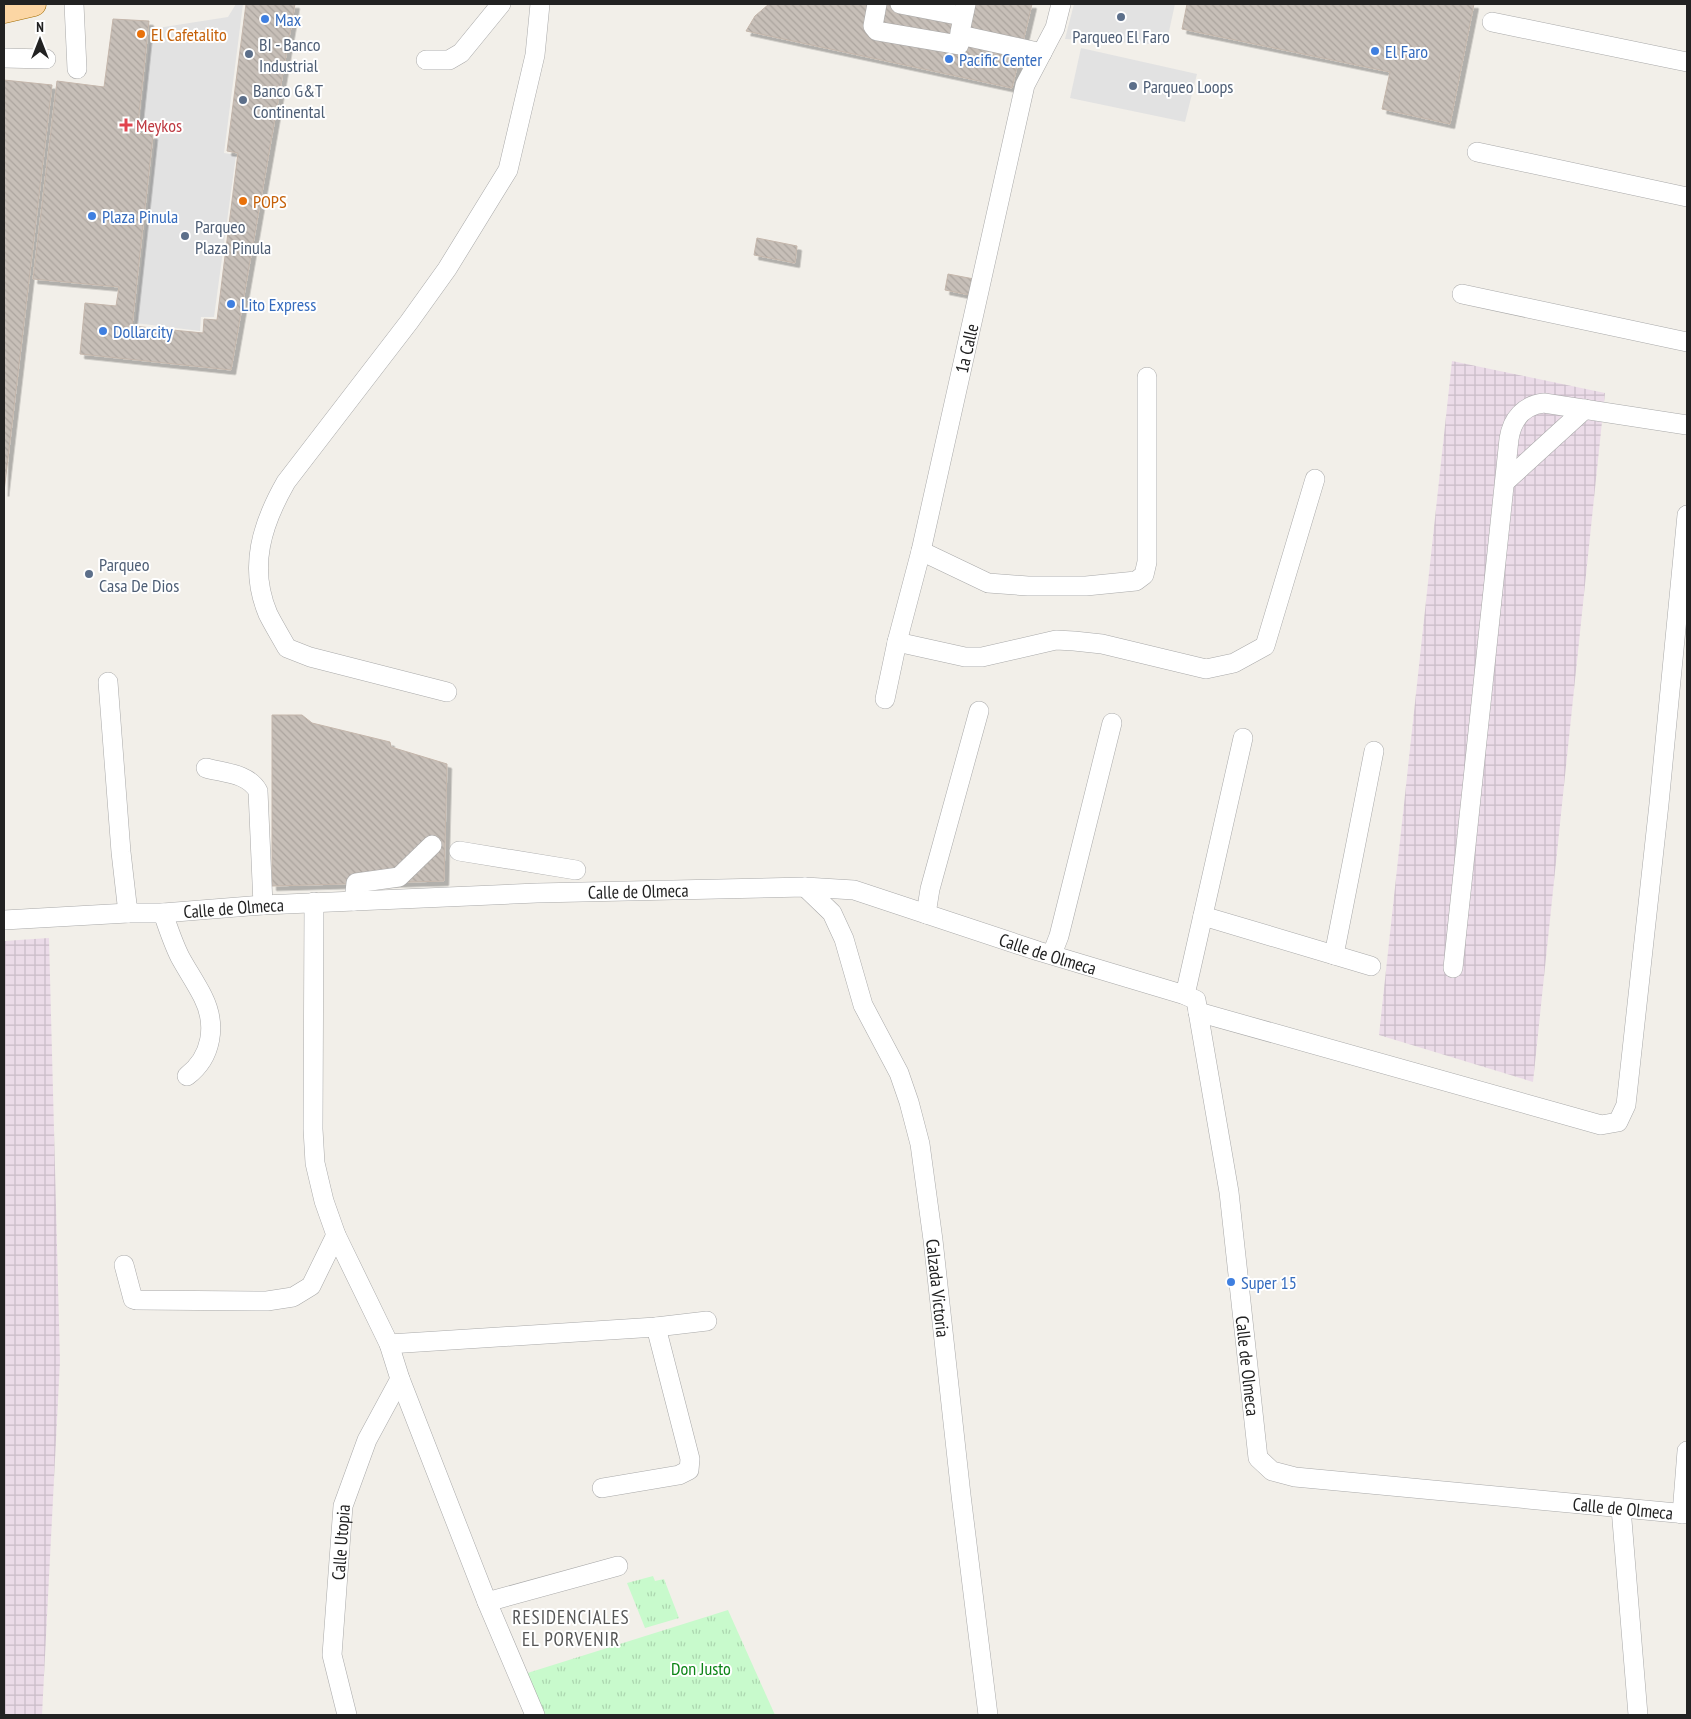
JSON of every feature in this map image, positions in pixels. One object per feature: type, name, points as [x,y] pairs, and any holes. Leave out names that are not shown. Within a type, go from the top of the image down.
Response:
[{"type":"main road","points":[[4,10],[34,4]]},
{"type":"street","points":[[74,4],[77,69]]},
{"type":"street","points":[[426,60],[449,60],[461,52],[501,4]]},
{"type":"street","points":[[447,692],[310,657],[287,648],[268,613],[257,565],[264,527],[272,506],[286,482],[409,322],[446,269],[508,170],[535,55],[540,4]]},
{"type":"street","points":[[877,4],[874,26],[877,31],[960,40],[1040,57]]},
{"type":"street","points":[[900,4],[964,10],[960,40]]},
{"type":"street","name":"1a Calle","points":[[885,699],[897,642],[921,551],[1025,85],[1055,28],[1061,4]]},
{"type":"street","points":[[1492,22],[1687,62]]},
{"type":"street","points":[[4,58],[46,59]]},
{"type":"street","points":[[1477,152],[1687,197]]},
{"type":"street","points":[[1462,294],[1687,342]]},
{"type":"street","points":[[921,551],[988,583],[1067,586],[1136,582],[1144,575],[1147,562],[1147,377]]},
{"type":"street","points":[[1453,968],[1510,431],[1522,411],[1536,404],[1544,403],[1687,425]]},
{"type":"street","points":[[1505,482],[1585,408]]},
{"type":"street","points":[[897,642],[965,657],[982,657],[1056,640],[1074,641],[1102,644],[1206,669],[1234,663],[1265,646],[1315,479]]},
{"type":"street","points":[[1198,1012],[1601,1125],[1618,1122],[1626,1105],[1658,813],[1687,515]]},
{"type":"street","points":[[108,682],[128,913]]},
{"type":"street","points":[[926,914],[930,889],[979,711]]},
{"type":"street","points":[[1052,954],[1059,936],[1112,722]]},
{"type":"street","points":[[1185,995],[1243,738]]},
{"type":"street","points":[[1334,955],[1374,751]]},
{"type":"street","points":[[206,768],[247,778],[254,783],[258,791],[263,905]]},
{"type":"street","points":[[354,901],[356,883],[399,877],[432,845]]},
{"type":"street","points":[[459,851],[576,870]]},
{"type":"street","points":[[537,863],[537,893]]},
{"type":"street","name":"Calle de Olmeca","points":[[4,920],[128,913],[163,913],[314,902],[537,893],[805,887],[854,890],[1185,995],[1196,1000],[1228,1192],[1258,1458],[1272,1471],[1294,1477],[1685,1514]]},
{"type":"street","name":"Calzada Victoria","points":[[805,887],[832,912],[844,939],[863,1005],[899,1073],[920,1144],[933,1240],[961,1495],[988,1715]]},
{"type":"street","points":[[314,902],[314,1138],[315,1163],[324,1201],[336,1235],[389,1344],[400,1378],[487,1602],[535,1715]]},
{"type":"street","points":[[163,913],[175,947],[203,998],[211,1020],[209,1042],[204,1058],[186,1076]]},
{"type":"street","points":[[1203,916],[1371,966]]},
{"type":"street","points":[[124,1264],[133,1299],[136,1300],[267,1301],[293,1297],[312,1286],[336,1235]]},
{"type":"street","points":[[389,1344],[656,1327],[707,1321]]},
{"type":"street","points":[[602,1488],[679,1475],[689,1470],[690,1459],[656,1327]]},
{"type":"street","name":"Calle Utopia","points":[[347,1715],[332,1655],[343,1506],[367,1440],[400,1378]]},
{"type":"street","points":[[1685,1514],[1687,1451]]},
{"type":"street","points":[[1621,1508],[1638,1715]]},
{"type":"street","points":[[487,1602],[618,1566]]},
{"type":"shaded area","name":"Parqueo Plaza Pinula","points":[[236,4],[243,4],[224,153],[236,155],[214,317],[201,317],[200,331],[135,323],[156,132],[139,130],[151,29],[228,17]]},
{"type":"shaded area","name":"Parqueo El Faro","points":[[1074,4],[1175,4],[1166,45],[1065,39]]},
{"type":"shaded area","name":"Parqueo Loops","points":[[1081,48],[1197,74],[1185,122],[1070,98]]},
{"type":"shaded area","points":[[1452,361],[1605,393],[1533,1082],[1379,1035]]},
{"type":"shaded area","points":[[49,938],[60,1361],[42,1715],[4,1715],[4,941]]},
{"type":"green space","points":[[653,1576],[655,1581],[664,1579],[679,1618],[645,1628],[627,1583]]},
{"type":"green space","name":"Don Justo","points":[[728,1610],[775,1715],[535,1715],[518,1676]]},
{"type":"building","name":"Plaza Pinula","points":[[246,4],[295,4],[231,370],[80,354],[85,303],[116,306],[119,287],[33,279],[57,81],[104,87],[113,19],[149,21],[137,133],[153,135],[132,326],[203,333],[204,319],[217,320],[238,153],[227,151]]},
{"type":"building","name":"Pacific Center","points":[[769,4],[1032,4],[1012,88],[746,31],[755,16]]},
{"type":"building","name":"El Faro","points":[[1187,4],[1474,4],[1450,124],[1382,109],[1390,72],[1182,29]]},
{"type":"building","points":[[4,80],[52,85],[4,492]]},
{"type":"building","points":[[757,238],[797,246],[795,263],[754,255]]},
{"type":"building","points":[[948,274],[974,279],[970,295],[945,290]]},
{"type":"building","points":[[272,715],[302,715],[312,723],[390,742],[391,747],[447,764],[444,881],[272,886]]},
{"type":"place","name":"Parqueo El Faro","points":[[1121,17]]},
{"type":"place","name":"Max","points":[[265,19]]},
{"type":"place","name":"El Cafetalito","points":[[141,34]]},
{"type":"place","name":"El Faro","points":[[1375,51]]},
{"type":"place","name":"BI - Banco Industrial","points":[[249,54]]},
{"type":"place","name":"Pacific Center","points":[[949,59]]},
{"type":"place","name":"Parqueo Loops","points":[[1133,86]]},
{"type":"place","name":"Banco G&T Continental","points":[[243,100]]},
{"type":"place","name":"Meykos","points":[[126,125]]},
{"type":"place","name":"POPS","points":[[243,201]]},
{"type":"place","name":"Plaza Pinula","points":[[92,216]]},
{"type":"place","name":"Parqueo Plaza Pinula","points":[[185,236]]},
{"type":"place","name":"Lito Express","points":[[231,304]]},
{"type":"place","name":"Dollarcity","points":[[103,331]]},
{"type":"place","name":"Parqueo Casa De Dios","points":[[89,574]]},
{"type":"place","name":"Super 15","points":[[1231,1282]]},
{"type":"district","name":"RESIDENCIALES EL PORVENIR","points":[[571,1628]]}]
